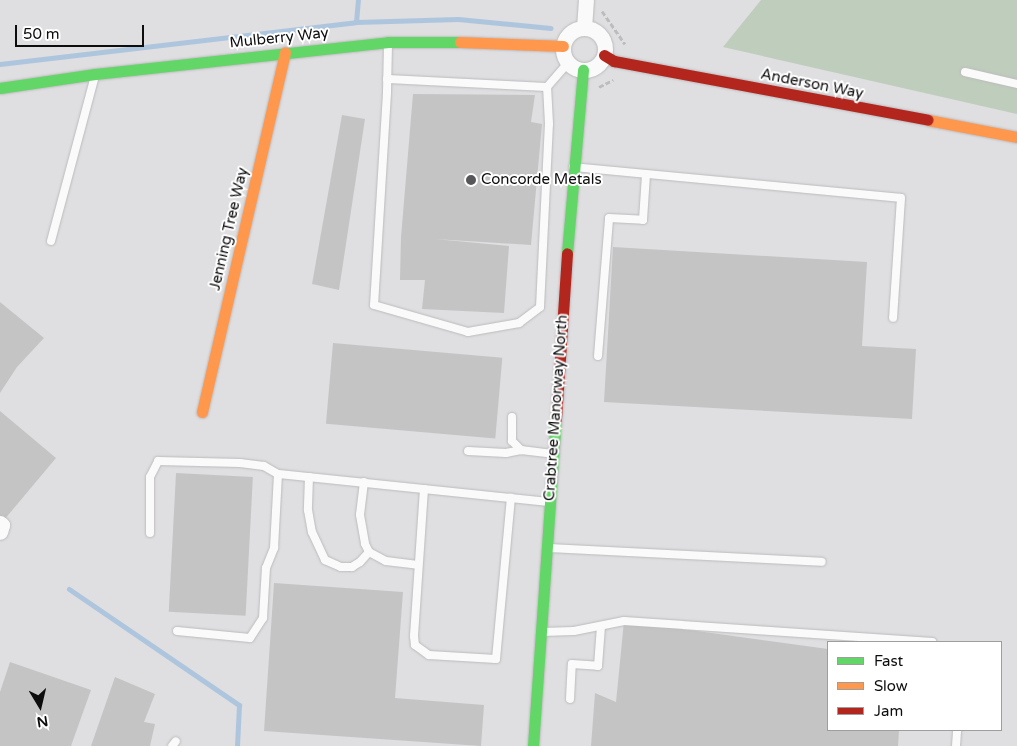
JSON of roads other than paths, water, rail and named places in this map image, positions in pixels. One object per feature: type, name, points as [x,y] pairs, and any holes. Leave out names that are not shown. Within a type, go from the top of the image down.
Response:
[{"type":"street","points":[[584,28],[586,0]]},
{"type":"street","points":[[584,28],[598,33],[603,41],[604,55],[596,66],[583,70],[568,63],[563,54],[563,46],[568,35],[575,29],[584,28]]},
{"type":"street","name":"Mulberry Way","points":[[0,88],[96,74],[388,42],[484,42],[546,47],[563,46]]},
{"type":"street","name":"Jenning Tree Way","points":[[202,412],[286,52]]},
{"type":"street","name":"Anderson Way","points":[[604,55],[614,61],[1017,136]]},
{"type":"street","name":"Crabtree Manorway North","points":[[533,746],[573,167],[583,70]]},
{"type":"street","points":[[0,523],[2,525],[0,532]]},
{"type":"lane","points":[[388,42],[374,305],[468,332],[520,323],[540,307],[549,124],[547,86],[568,63]]},
{"type":"lane","points":[[965,72],[1017,84]]},
{"type":"lane","points":[[51,240],[96,74]]},
{"type":"lane","points":[[387,79],[547,86]]},
{"type":"lane","points":[[573,167],[901,198],[893,318]]},
{"type":"lane","points":[[598,356],[609,218],[643,220],[646,175]]},
{"type":"lane","points":[[512,418],[512,441],[521,450]]},
{"type":"lane","points":[[468,451],[506,453],[521,450],[552,454]]},
{"type":"lane","points":[[150,533],[150,477],[158,461],[240,462],[264,466],[278,474],[550,502]]},
{"type":"lane","points":[[177,631],[250,638],[262,618],[266,568],[274,548],[278,474]]},
{"type":"lane","points":[[309,477],[308,510],[312,532],[325,560],[341,568],[352,567],[360,562],[369,552]]},
{"type":"lane","points":[[364,482],[360,514],[365,544],[369,552],[386,561],[418,565]]},
{"type":"lane","points":[[424,489],[414,636],[415,645],[429,655],[496,659],[511,498]]},
{"type":"lane","points":[[548,548],[822,562]]},
{"type":"lane","points":[[542,632],[574,631],[624,621],[914,641]]},
{"type":"lane","points":[[570,698],[572,664],[598,666],[602,626]]},
{"type":"lane","points":[[956,746],[957,731]]},
{"type":"waterway","points":[[356,22],[358,0]]},
{"type":"waterway","points":[[0,64],[356,22],[458,19],[551,28]]},
{"type":"waterway","points":[[69,589],[239,705],[237,746]]},
{"type":"place","name":"Concorde Metals","points":[[471,180]]}]
